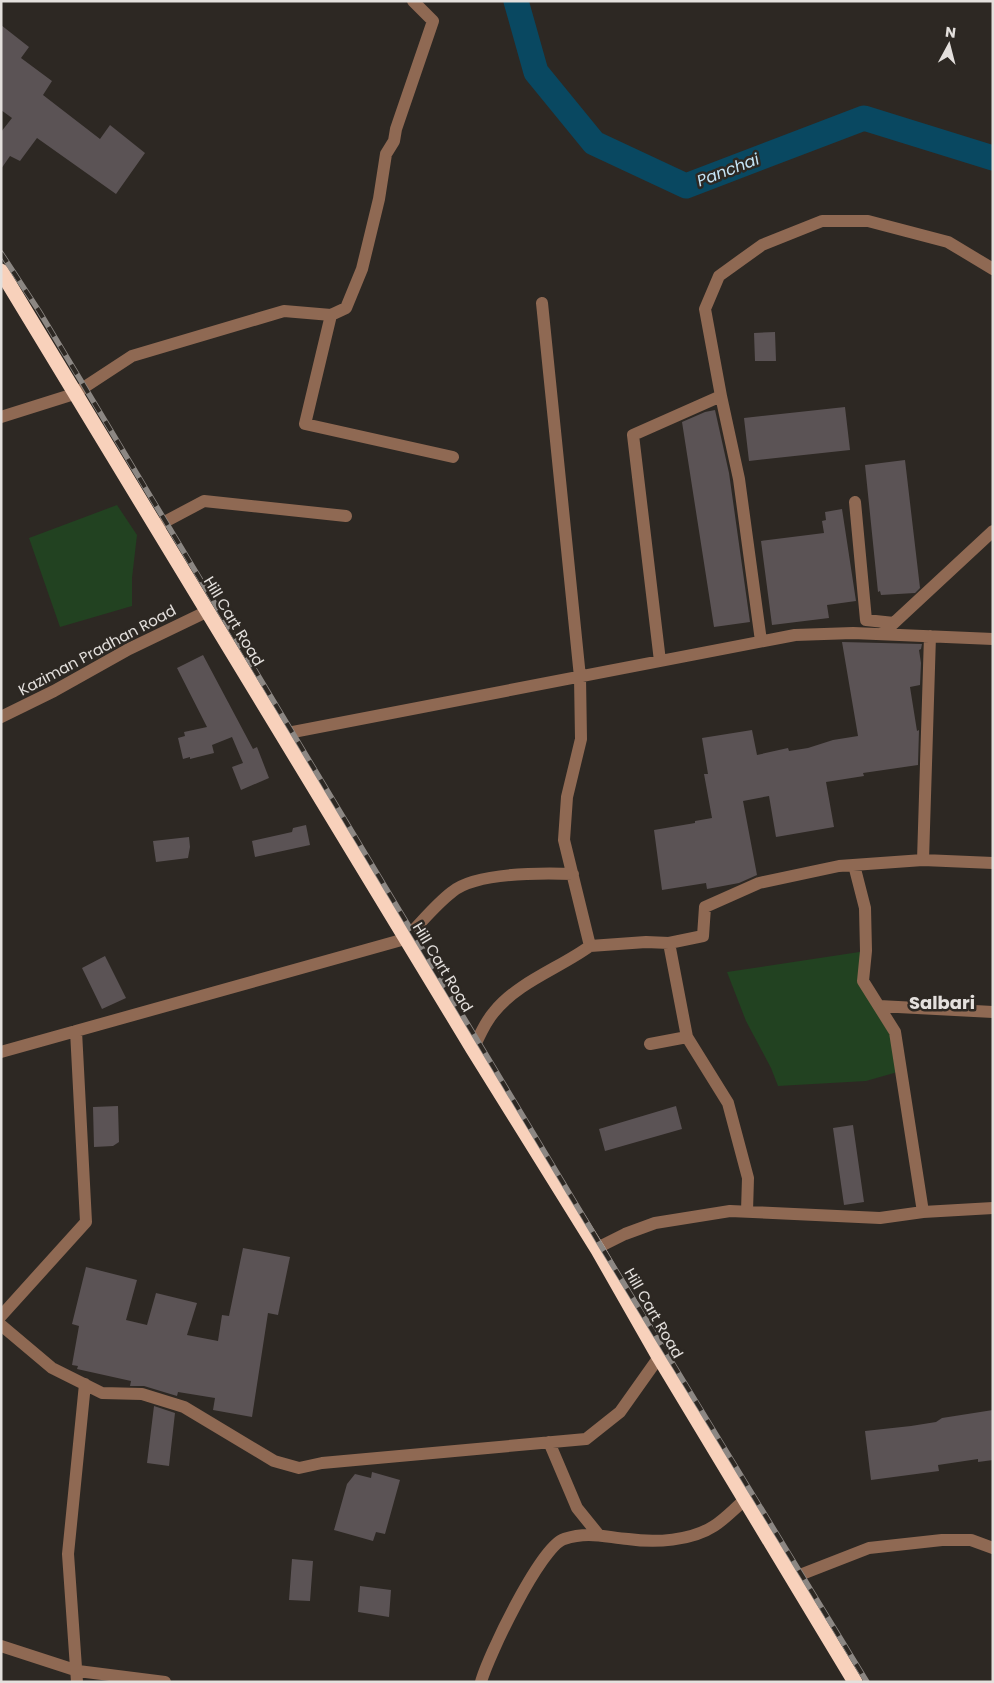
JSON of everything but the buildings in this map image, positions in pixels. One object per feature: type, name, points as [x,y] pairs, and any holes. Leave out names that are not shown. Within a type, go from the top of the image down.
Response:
[{"type":"highway","name":"Hill Cart Road","points":[[1,271],[473,1049],[598,1250],[659,1357],[855,1682]]},
{"type":"street","points":[[1,417],[74,394],[132,356],[284,311],[331,314],[346,308],[362,270],[379,199],[386,154],[394,141],[396,128],[433,21],[413,1]]},
{"type":"street","points":[[761,642],[739,479],[705,309],[719,276],[762,245],[822,221],[868,221],[948,242],[993,269]]},
{"type":"street","points":[[542,303],[580,677],[581,740],[567,797],[564,840],[590,946]]},
{"type":"street","points":[[331,314],[305,424],[453,457]]},
{"type":"street","points":[[660,661],[633,435],[721,396]]},
{"type":"street","points":[[157,526],[204,500],[346,516]]},
{"type":"street","points":[[855,502],[866,620],[894,623]]},
{"type":"street","points":[[882,634],[993,531]]},
{"type":"street","name":"Kaziman Pradhan Road","points":[[1,717],[54,692],[129,649],[208,611]]},
{"type":"street","points":[[284,737],[293,732],[795,635],[882,634],[993,639]]},
{"type":"street","points":[[923,860],[930,636]]},
{"type":"street","points":[[473,1049],[493,1013],[511,994],[574,958],[590,946],[646,942],[669,943],[703,936],[705,907],[758,883],[838,866],[923,860],[993,863]]},
{"type":"street","points":[[854,865],[865,908],[866,950],[863,981],[895,1032],[923,1212]]},
{"type":"street","points":[[1,1052],[406,938],[453,890],[469,884],[498,877],[573,874]]},
{"type":"street","points":[[669,943],[687,1037],[728,1103],[748,1178],[747,1211]]},
{"type":"street","points":[[879,1006],[993,1012]]},
{"type":"street","points":[[1,1316],[86,1222],[76,1031]]},
{"type":"street","points":[[650,1044],[687,1037]]},
{"type":"street","points":[[598,1250],[601,1246],[625,1234],[655,1223],[730,1211],[880,1218],[923,1212],[993,1208]]},
{"type":"street","points":[[1,1325],[52,1368],[102,1393],[142,1394],[184,1407],[274,1461],[299,1468],[322,1463],[586,1439],[620,1412],[659,1357]]},
{"type":"street","points":[[78,1676],[68,1554],[85,1384]]},
{"type":"street","points":[[549,1442],[577,1508],[598,1534]]},
{"type":"street","points":[[481,1682],[523,1588],[546,1555],[562,1539],[598,1534],[630,1540],[678,1539],[712,1527],[746,1499]]},
{"type":"street","points":[[792,1578],[869,1548],[942,1540],[971,1540],[993,1548]]},
{"type":"street","points":[[1,1646],[78,1676],[165,1682]]},
{"type":"green space","points":[[117,505],[137,535],[132,578],[132,606],[60,627],[29,538]]},
{"type":"green space","points":[[866,951],[863,981],[895,1032],[901,1071],[866,1081],[778,1086],[771,1068],[746,1021],[727,972]]},
{"type":"waterway","name":"Panchai","points":[[516,1],[536,72],[594,143],[686,186],[864,118],[993,158]]},
{"type":"railway","points":[[1,253],[39,311],[601,1246],[867,1682]]},
{"type":"district","name":"Salbari","points":[[942,1002]]}]
